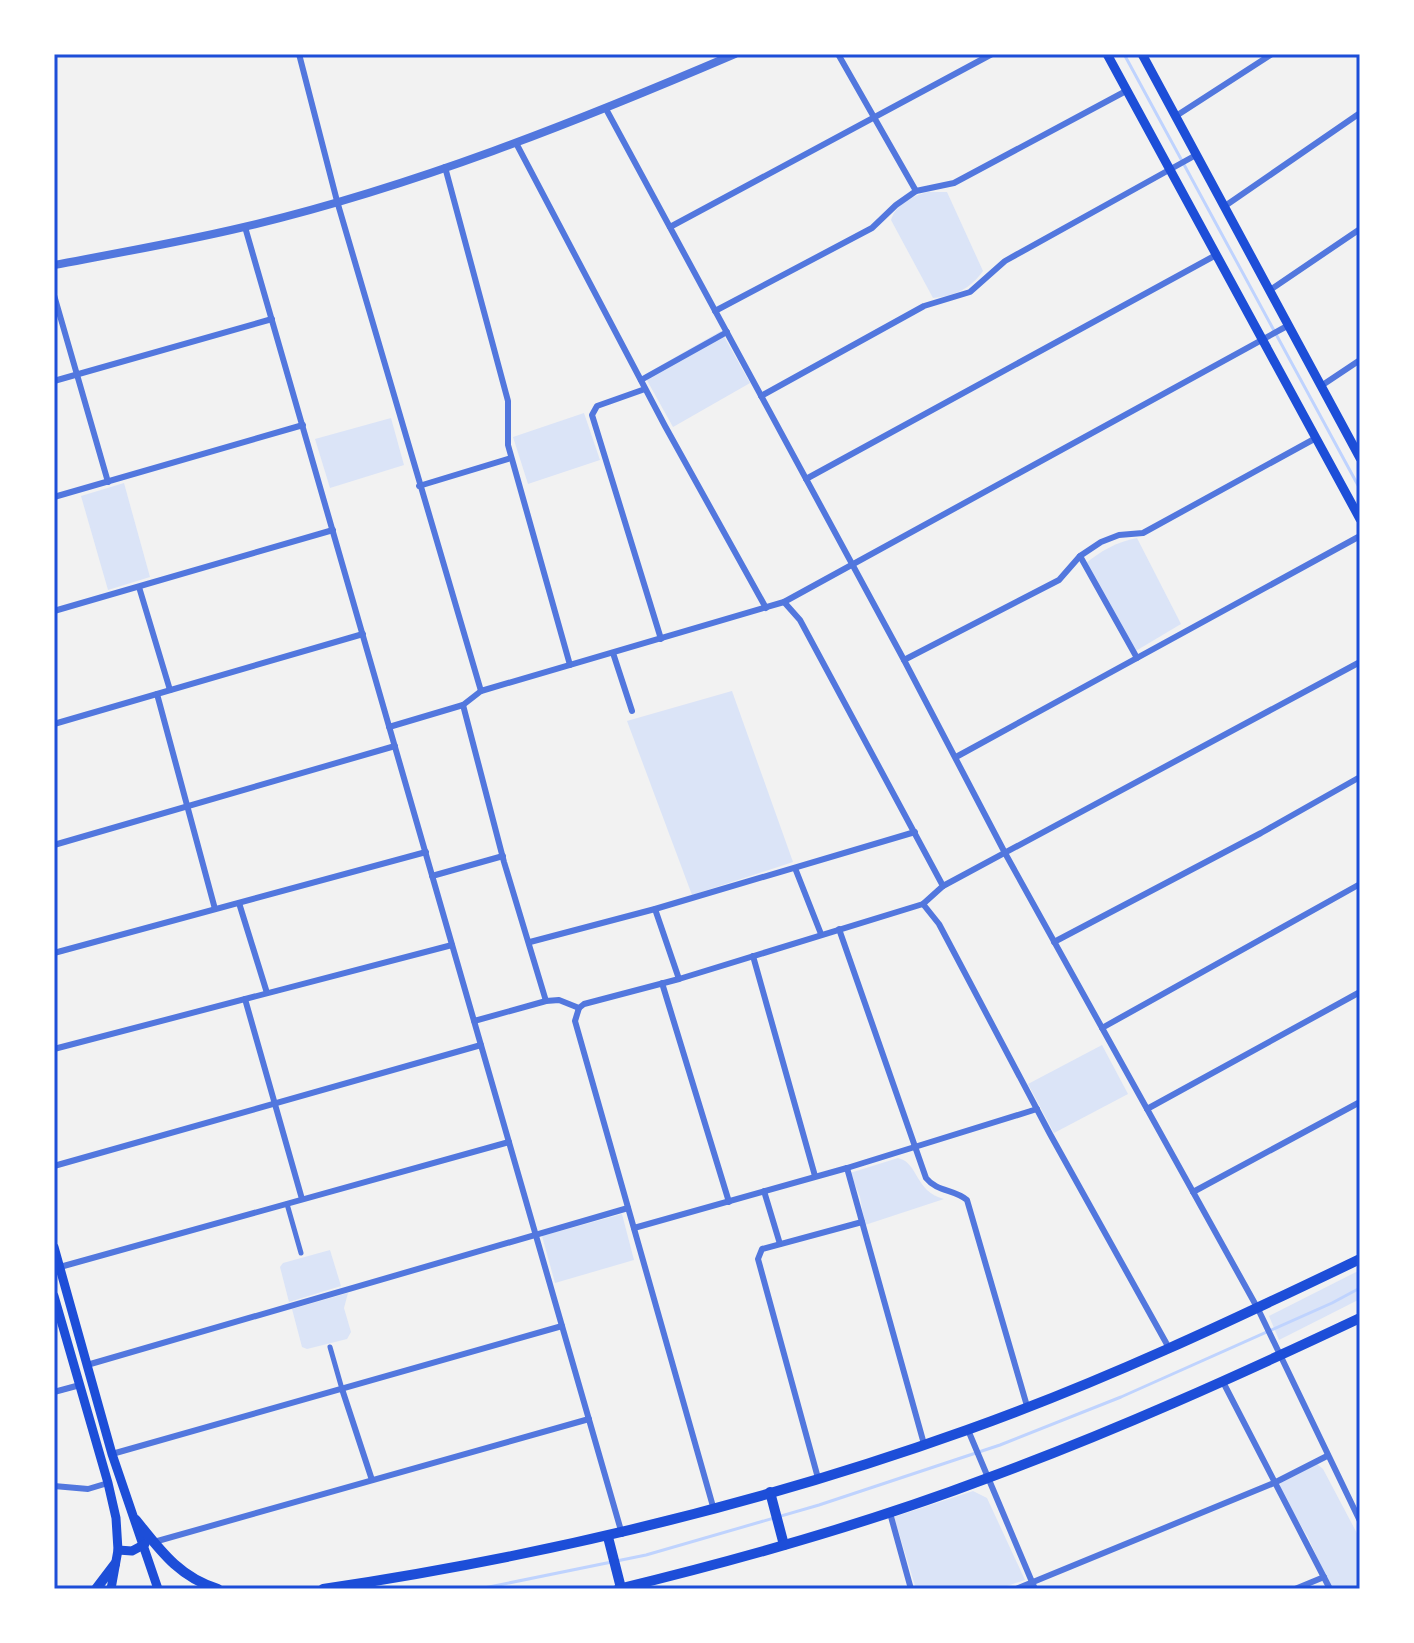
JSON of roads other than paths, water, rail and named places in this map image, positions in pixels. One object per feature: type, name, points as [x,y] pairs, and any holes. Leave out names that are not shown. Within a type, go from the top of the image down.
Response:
[{"type":"highway","points":[[323,1589],[609,1542],[622,1534],[771,1497],[818,1478],[968,1430],[1260,1313],[1360,1259]]},
{"type":"highway","points":[[609,1542],[620,1589],[646,1585],[782,1541],[890,1513],[987,1479],[1223,1382],[1279,1352],[1360,1318]]},
{"type":"highway","points":[[771,1497],[782,1541]]},
{"type":"highway","points":[[136,1520],[149,1543],[178,1569],[218,1589]]},
{"type":"highway","points":[[96,1589],[115,1564]]},
{"type":"main road","points":[[1107,54],[1126,91],[1174,167],[1216,255],[1267,337],[1360,519]]},
{"type":"main road","points":[[1142,54],[1176,116],[1193,156],[1225,206],[1286,327],[1360,458]]},
{"type":"main road","points":[[54,1247],[112,1454],[136,1520]]},
{"type":"main road","points":[[54,1296],[116,1518],[118,1550],[111,1589]]},
{"type":"main road","points":[[118,1550],[132,1551],[149,1543],[158,1589]]},
{"type":"street","points":[[299,54],[337,201],[481,691]]},
{"type":"street","points":[[54,265],[245,227],[337,201],[516,143],[735,54]]},
{"type":"street","points":[[838,54],[916,191]]},
{"type":"street","points":[[670,227],[992,54]]},
{"type":"street","points":[[1176,116],[1272,54]]},
{"type":"street","points":[[715,311],[872,228],[916,191],[954,183],[1126,91]]},
{"type":"street","points":[[606,109],[1005,853],[1260,1313],[1360,1521]]},
{"type":"street","points":[[1225,206],[1360,113]]},
{"type":"street","points":[[516,143],[645,389],[766,608]]},
{"type":"street","points":[[761,396],[924,306],[970,292],[1005,261],[1193,156]]},
{"type":"street","points":[[445,167],[508,401],[511,458],[570,665]]},
{"type":"street","points":[[245,227],[622,1534]]},
{"type":"street","points":[[1270,290],[1360,229]]},
{"type":"street","points":[[806,479],[1216,255]]},
{"type":"street","points":[[54,295],[108,482]]},
{"type":"street","points":[[54,381],[272,319]]},
{"type":"street","points":[[389,727],[463,705],[481,691],[784,602],[1286,327]]},
{"type":"street","points":[[641,380],[727,332]]},
{"type":"street","points":[[1321,386],[1360,360]]},
{"type":"street","points":[[645,389],[597,406],[592,415],[661,639]]},
{"type":"street","points":[[54,497],[303,425]]},
{"type":"street","points":[[904,660],[1059,580],[1080,556],[1101,542],[1119,535],[1143,533],[1316,438]]},
{"type":"street","points":[[419,486],[511,458]]},
{"type":"street","points":[[54,611],[333,530]]},
{"type":"street","points":[[956,757],[1360,536]]},
{"type":"street","points":[[1080,556],[1137,658]]},
{"type":"street","points":[[139,587],[170,690]]},
{"type":"street","points":[[784,602],[800,620],[943,886]]},
{"type":"street","points":[[54,724],[363,634]]},
{"type":"street","points":[[613,653],[632,711]]},
{"type":"street","points":[[714,1510],[575,1021],[579,1008],[923,904],[943,886],[1360,662]]},
{"type":"street","points":[[157,694],[215,909]]},
{"type":"street","points":[[463,705],[546,1001]]},
{"type":"street","points":[[54,845],[395,746]]},
{"type":"street","points":[[1054,942],[1360,777]]},
{"type":"street","points":[[530,942],[655,909],[915,832]]},
{"type":"street","points":[[54,953],[426,852]]},
{"type":"street","points":[[432,876],[503,856]]},
{"type":"street","points":[[795,868],[821,934]]},
{"type":"street","points":[[1102,1028],[1360,884]]},
{"type":"street","points":[[239,903],[267,993]]},
{"type":"street","points":[[923,904],[939,924],[1169,1348]]},
{"type":"street","points":[[655,909],[679,979]]},
{"type":"street","points":[[839,929],[926,1178],[931,1184],[962,1195],[967,1200],[1027,1406]]},
{"type":"street","points":[[54,1049],[452,945]]},
{"type":"street","points":[[753,956],[815,1176]]},
{"type":"street","points":[[662,983],[729,1202]]},
{"type":"street","points":[[1147,1109],[1360,992]]},
{"type":"street","points":[[245,999],[302,1199]]},
{"type":"street","points":[[474,1021],[546,1001],[559,1000],[579,1008]]},
{"type":"street","points":[[54,1166],[481,1045]]},
{"type":"street","points":[[1193,1192],[1360,1102]]},
{"type":"street","points":[[634,1228],[847,1168],[1037,1109]]},
{"type":"street","points":[[60,1267],[509,1142]]},
{"type":"street","points":[[847,1168],[924,1444]]},
{"type":"street","points":[[764,1191],[780,1244]]},
{"type":"street","points":[[287,1204],[301,1253]]},
{"type":"street","points":[[87,1365],[628,1208]]},
{"type":"street","points":[[818,1478],[758,1259],[762,1249],[862,1222]]},
{"type":"street","points":[[112,1454],[562,1326]]},
{"type":"street","points":[[330,1347],[372,1480]]},
{"type":"street","points":[[1223,1382],[1330,1589]]},
{"type":"street","points":[[55,1392],[80,1385]]},
{"type":"street","points":[[149,1543],[589,1419]]},
{"type":"street","points":[[968,1430],[1034,1586]]},
{"type":"street","points":[[1016,1589],[1034,1586],[1274,1483],[1327,1456]]},
{"type":"street","points":[[54,1486],[88,1489],[108,1483]]},
{"type":"street","points":[[890,1513],[911,1589]]},
{"type":"street","points":[[1295,1589],[1324,1577]]},
{"type":"waterway","points":[[1124,54],[1360,489]]},
{"type":"waterway","points":[[479,1589],[646,1555],[819,1505],[1000,1445],[1121,1397],[1360,1288]]}]
